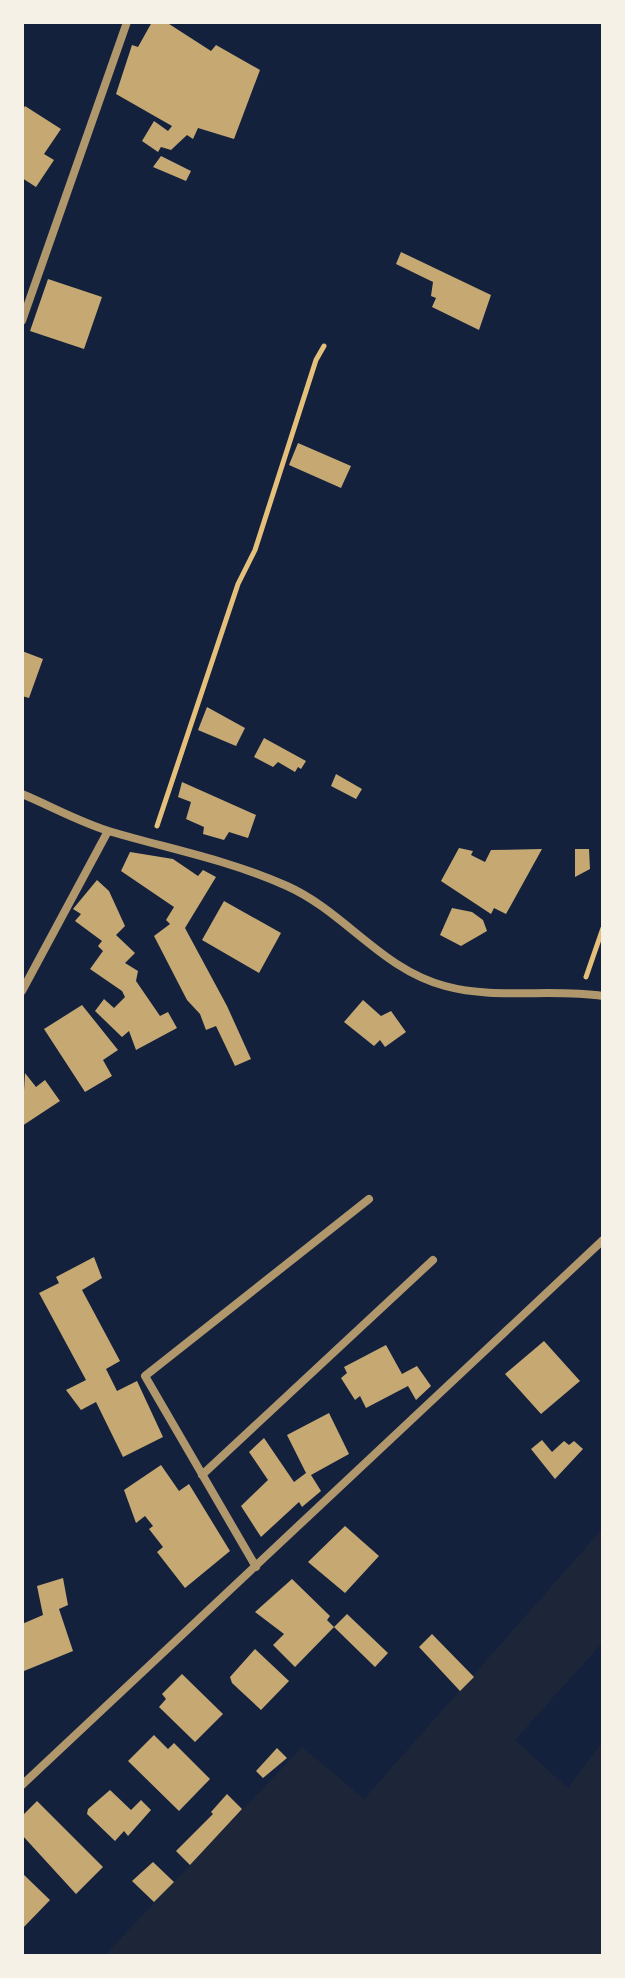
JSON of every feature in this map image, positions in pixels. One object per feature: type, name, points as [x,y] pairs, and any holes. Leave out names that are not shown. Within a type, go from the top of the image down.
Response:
[{"type":"street","points":[[22,321],[127,22]]},
{"type":"street","points":[[22,794],[108,831],[288,886],[333,915],[385,959],[443,986],[479,992],[603,996]]},
{"type":"street","points":[[22,991],[108,831]]},
{"type":"street","points":[[256,1567],[145,1376],[369,1199]]},
{"type":"street","points":[[22,1785],[603,1240]]},
{"type":"street","points":[[202,1475],[433,1260]]},
{"type":"path","points":[[152,842],[238,584],[255,550],[316,360],[324,346]]},
{"type":"path","points":[[580,993],[603,928]]},
{"type":"shaded area","points":[[603,1528],[603,1642],[515,1740],[568,1788],[603,1741],[603,1956],[104,1956],[302,1747],[364,1799]]},
{"type":"building","points":[[152,22],[166,22],[211,51],[216,45],[260,70],[234,139],[198,128],[193,139],[187,135],[171,150],[161,147],[158,152],[142,141],[154,121],[168,131],[172,126],[116,94],[132,45],[138,47]]},
{"type":"building","points":[[25,106],[61,129],[44,154],[54,160],[36,187],[22,178],[22,111]]},
{"type":"building","points":[[161,156],[191,171],[186,181],[153,167]]},
{"type":"building","points":[[401,252],[491,295],[479,330],[432,307],[436,298],[431,296],[433,282],[396,264]]},
{"type":"building","points":[[48,279],[102,297],[84,349],[30,331]]},
{"type":"building","points":[[298,443],[351,466],[341,488],[289,465]]},
{"type":"building","points":[[22,651],[43,659],[29,698],[22,696]]},
{"type":"building","points":[[207,707],[245,728],[236,746],[198,730]]},
{"type":"building","points":[[264,738],[306,761],[301,769],[298,767],[295,772],[278,762],[273,767],[254,757]]},
{"type":"building","points":[[336,774],[362,789],[356,799],[331,786]]},
{"type":"building","points":[[182,782],[256,815],[248,838],[229,832],[224,840],[203,834],[204,827],[186,819],[191,802],[178,797]]},
{"type":"building","points":[[459,848],[473,851],[471,855],[485,862],[491,850],[542,849],[506,914],[494,908],[491,914],[441,881]]},
{"type":"building","points":[[575,849],[589,849],[590,869],[575,877]]},
{"type":"building","points":[[130,852],[173,859],[198,876],[203,870],[216,877],[185,928],[227,1006],[251,1059],[235,1066],[216,1026],[206,1030],[200,1014],[187,1000],[154,936],[170,924],[166,920],[174,907],[121,871]]},
{"type":"building","points":[[97,880],[109,891],[125,926],[116,935],[135,953],[125,963],[138,971],[136,981],[160,1016],[168,1012],[177,1028],[136,1050],[129,1031],[122,1037],[95,1011],[104,999],[114,1008],[125,997],[122,991],[90,969],[103,951],[98,946],[102,941],[75,921],[81,914],[73,909]]},
{"type":"building","points":[[224,901],[281,933],[259,973],[202,940]]},
{"type":"building","points":[[452,908],[472,912],[483,920],[487,931],[461,946],[440,935]]},
{"type":"building","points":[[363,1000],[381,1016],[391,1011],[406,1032],[385,1047],[380,1040],[374,1046],[344,1022]]},
{"type":"building","points":[[82,1005],[118,1050],[103,1060],[112,1076],[85,1092],[44,1029]]},
{"type":"building","points":[[25,1073],[36,1087],[45,1080],[60,1101],[22,1126]]},
{"type":"building","points":[[94,1257],[102,1278],[82,1290],[120,1361],[106,1369],[117,1391],[137,1381],[163,1437],[123,1457],[96,1402],[81,1410],[66,1390],[86,1380],[39,1293],[59,1283],[56,1277]]},
{"type":"building","points":[[544,1341],[580,1381],[541,1414],[505,1374]]},
{"type":"building","points":[[386,1345],[402,1374],[417,1366],[431,1386],[416,1400],[408,1386],[366,1408],[360,1396],[355,1400],[341,1378],[347,1373],[344,1367]]},
{"type":"building","points":[[329,1413],[349,1454],[311,1475],[321,1491],[302,1507],[299,1502],[261,1537],[241,1506],[268,1480],[249,1452],[264,1438],[294,1482],[306,1473],[287,1435]]},
{"type":"building","points":[[542,1440],[552,1452],[564,1441],[569,1445],[574,1441],[583,1449],[555,1479],[531,1449]]},
{"type":"building","points":[[161,1465],[179,1491],[189,1484],[230,1551],[185,1588],[157,1552],[163,1547],[149,1529],[153,1526],[145,1516],[136,1523],[124,1490]]},
{"type":"building","points":[[345,1526],[379,1556],[345,1593],[308,1562]]},
{"type":"building","points":[[63,1578],[68,1605],[59,1609],[73,1651],[24,1671],[22,1624],[43,1615],[37,1586]]},
{"type":"building","points":[[292,1579],[330,1616],[327,1620],[334,1627],[295,1667],[273,1645],[284,1634],[255,1612]]},
{"type":"building","points":[[347,1614],[388,1653],[375,1667],[334,1627]]},
{"type":"building","points":[[432,1634],[474,1677],[460,1691],[419,1647]]},
{"type":"building","points":[[255,1649],[289,1681],[261,1710],[232,1683],[230,1677]]},
{"type":"building","points":[[182,1674],[223,1714],[195,1742],[159,1707],[166,1699],[162,1694]]},
{"type":"building","points":[[154,1735],[168,1749],[174,1743],[210,1779],[179,1811],[128,1761]]},
{"type":"building","points":[[277,1748],[287,1758],[263,1778],[256,1771]]},
{"type":"building","points":[[110,1790],[131,1810],[141,1800],[151,1810],[128,1836],[124,1831],[115,1841],[87,1814],[88,1809]]},
{"type":"building","points":[[227,1794],[242,1809],[190,1865],[176,1851],[213,1814],[211,1812]]},
{"type":"building","points":[[37,1801],[103,1867],[76,1894],[22,1835],[22,1816]]},
{"type":"building","points":[[153,1862],[174,1882],[154,1902],[132,1881]]},
{"type":"building","points":[[22,1873],[50,1900],[22,1929]]}]
